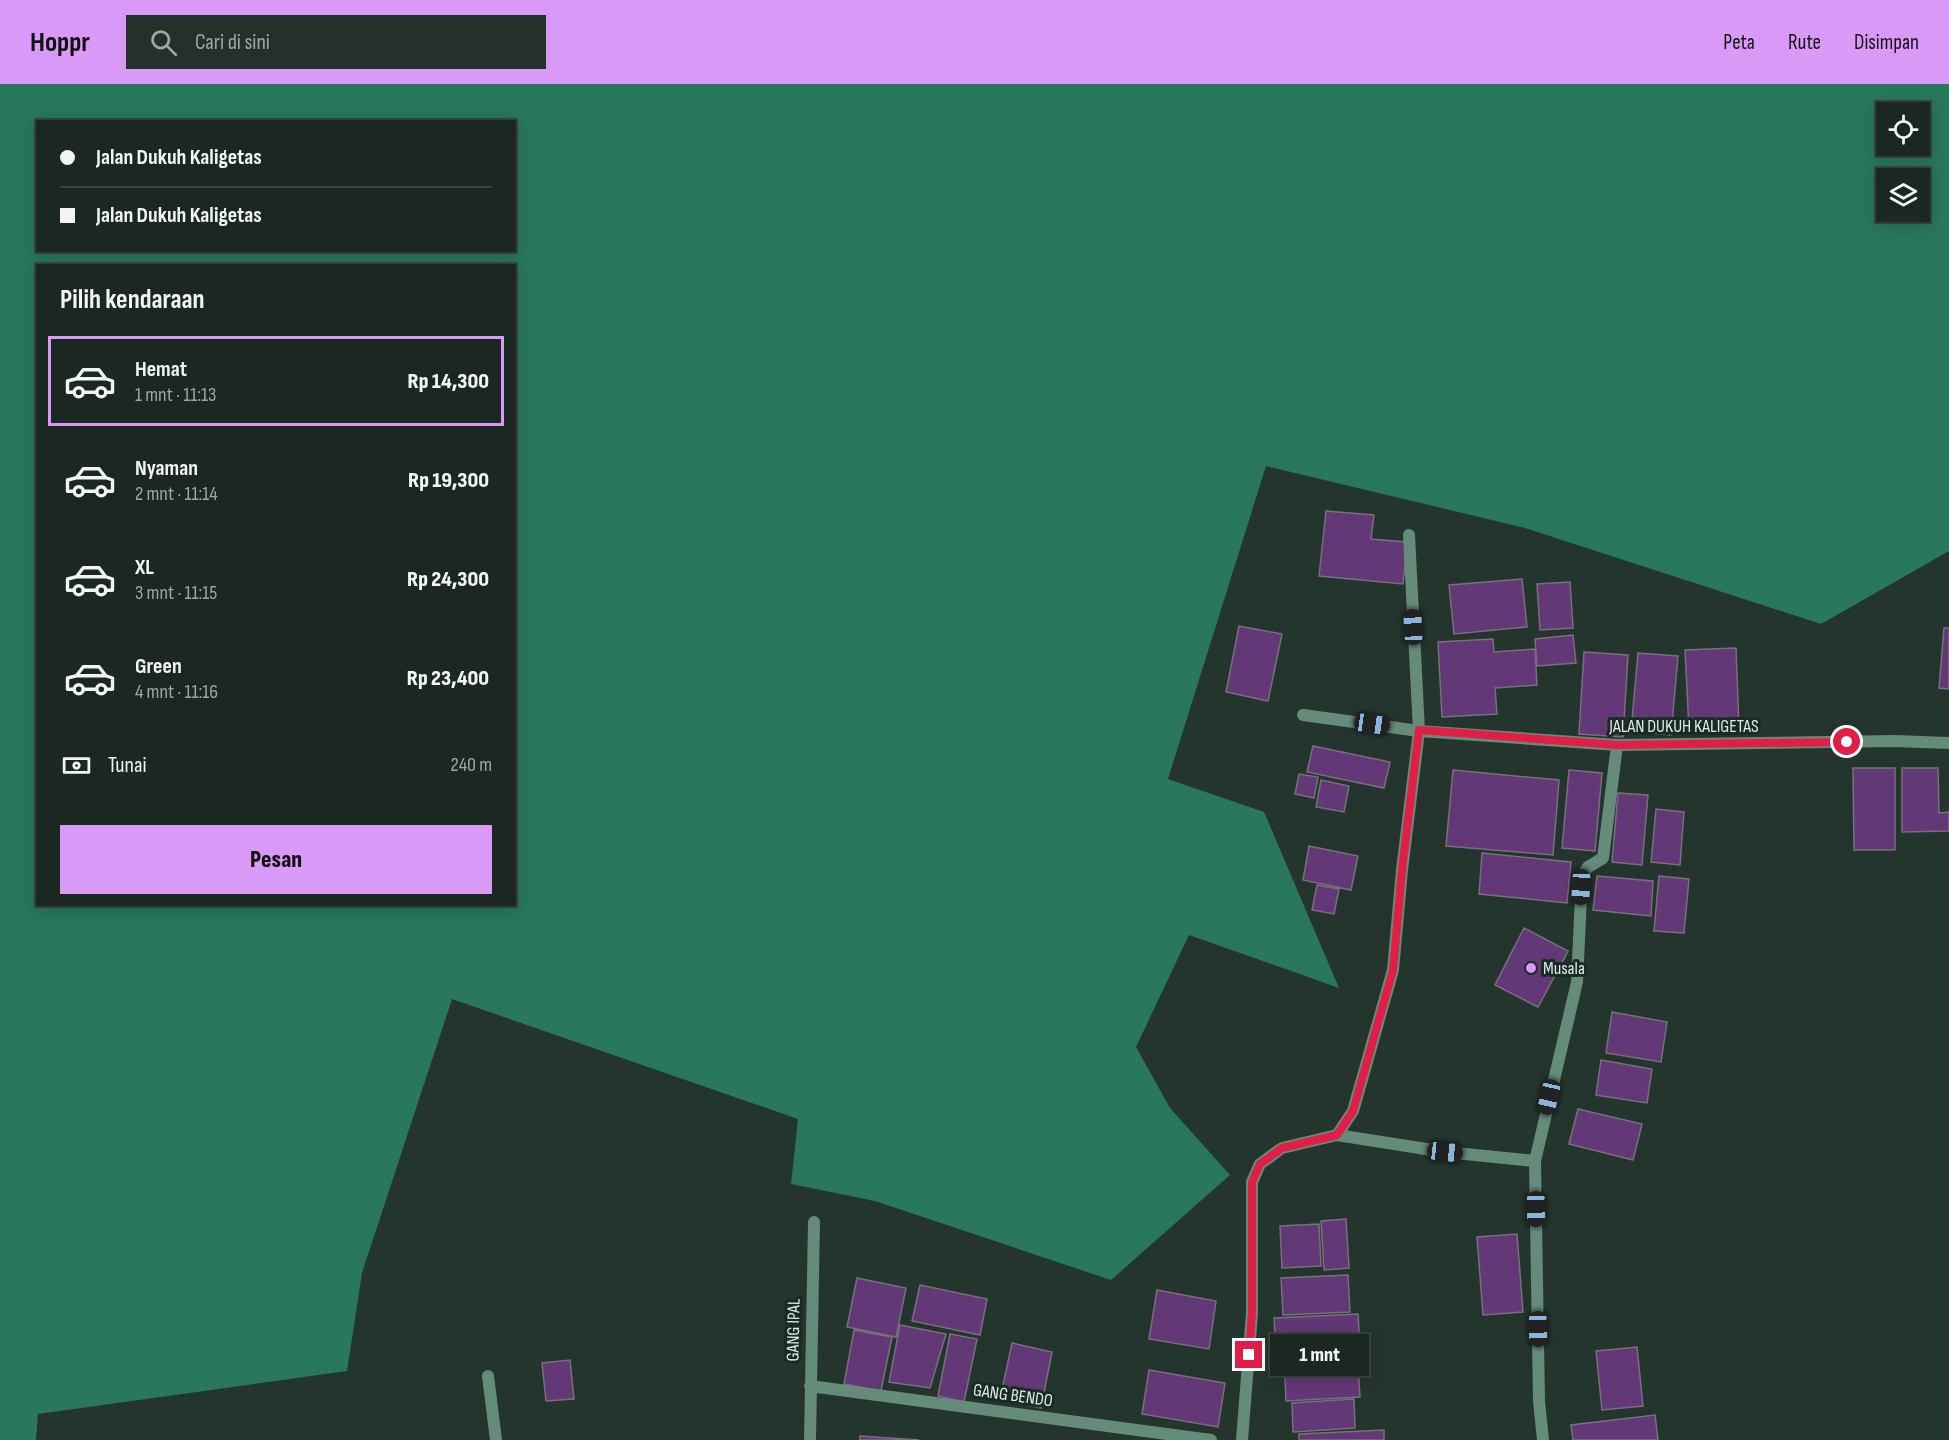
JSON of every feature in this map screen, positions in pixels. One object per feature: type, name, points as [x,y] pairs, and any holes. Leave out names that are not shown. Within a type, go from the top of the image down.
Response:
[{"type":"street","points":[[1337,1135],[1353,1111],[1393,970],[1402,870],[1419,730],[1409,535]]},
{"type":"street","name":"JALAN DUKUH KALIGETAS","points":[[1303,715],[1419,730],[1617,745],[1894,741],[1949,743]]},
{"type":"street","points":[[1543,1440],[1539,1401],[1535,1161],[1577,982],[1582,876],[1588,867],[1603,858],[1617,745]]},
{"type":"street","points":[[1242,1440],[1252,1313],[1252,1182],[1260,1164],[1282,1148],[1337,1135],[1445,1152],[1535,1161]]},
{"type":"street","name":"GANG IPAL","points":[[810,1440],[814,1222]]},
{"type":"street","points":[[488,1376],[496,1440]]},
{"type":"street","name":"GANG BENDO","points":[[810,1386],[1211,1440]]},
{"type":"green space","points":[[0,84],[1949,84],[1949,551],[1821,624],[1525,528],[1266,466],[1168,779],[1264,812],[1339,988],[1189,935],[1136,1047],[1170,1108],[1230,1175],[1111,1280],[875,1201],[791,1184],[798,1119],[452,999],[362,1273],[347,1371],[38,1414],[36,1440],[0,1440]]},
{"type":"building","points":[[1326,511],[1374,515],[1371,539],[1407,542],[1403,584],[1319,576]]},
{"type":"building","points":[[1522,579],[1527,627],[1454,634],[1449,585]]},
{"type":"building","points":[[1570,582],[1573,628],[1540,630],[1537,584]]},
{"type":"building","points":[[1239,626],[1282,634],[1268,701],[1226,692]]},
{"type":"building","points":[[1944,628],[1949,628],[1949,689],[1939,688]]},
{"type":"building","points":[[1573,635],[1576,663],[1537,666],[1535,639]]},
{"type":"building","points":[[1493,639],[1494,652],[1535,649],[1537,685],[1495,688],[1497,714],[1442,717],[1438,642]]},
{"type":"building","points":[[1736,648],[1739,728],[1689,730],[1685,650]]},
{"type":"building","points":[[1584,652],[1628,655],[1623,737],[1579,734]]},
{"type":"building","points":[[1638,653],[1678,656],[1671,735],[1631,731]]},
{"type":"building","points":[[1313,746],[1390,762],[1384,788],[1307,772]]},
{"type":"building","points":[[1853,768],[1895,768],[1895,850],[1854,850]]},
{"type":"building","points":[[1902,768],[1938,768],[1939,813],[1949,812],[1949,831],[1902,832]]},
{"type":"building","points":[[1453,770],[1559,780],[1553,855],[1446,846]]},
{"type":"building","points":[[1569,770],[1602,773],[1595,851],[1562,848]]},
{"type":"building","points":[[1299,774],[1318,777],[1314,798],[1295,794]]},
{"type":"building","points":[[1321,780],[1349,786],[1344,812],[1316,807]]},
{"type":"building","points":[[1618,793],[1648,795],[1642,865],[1612,862]]},
{"type":"building","points":[[1656,809],[1684,812],[1680,865],[1651,862]]},
{"type":"building","points":[[1309,846],[1358,856],[1351,890],[1303,880]]},
{"type":"building","points":[[1482,853],[1571,862],[1567,903],[1479,894]]},
{"type":"building","points":[[1597,876],[1653,881],[1651,916],[1593,910]]},
{"type":"building","points":[[1659,876],[1689,879],[1684,933],[1654,931]]},
{"type":"building","points":[[1317,885],[1339,889],[1334,914],[1312,910]]},
{"type":"building","name":"Musala","points":[[1524,928],[1568,951],[1538,1007],[1495,985]]},
{"type":"building","points":[[1612,1012],[1667,1022],[1661,1062],[1606,1053]]},
{"type":"building","points":[[1601,1060],[1652,1069],[1647,1103],[1596,1095]]},
{"type":"building","points":[[1578,1109],[1642,1124],[1633,1160],[1569,1144]]},
{"type":"building","points":[[1346,1219],[1349,1268],[1324,1270],[1321,1221]]},
{"type":"building","points":[[1319,1224],[1321,1266],[1282,1268],[1280,1226]]},
{"type":"building","points":[[1517,1234],[1523,1312],[1483,1315],[1477,1237]]},
{"type":"building","points":[[1348,1275],[1350,1312],[1283,1315],[1281,1278]]},
{"type":"building","points":[[857,1278],[906,1288],[896,1337],[847,1327]]},
{"type":"building","points":[[920,1285],[987,1299],[980,1335],[912,1321]]},
{"type":"building","points":[[1157,1290],[1216,1301],[1209,1349],[1149,1339]]},
{"type":"building","points":[[1358,1314],[1360,1347],[1276,1352],[1274,1318]]},
{"type":"building","points":[[900,1325],[946,1334],[930,1388],[889,1382]]},
{"type":"building","points":[[854,1330],[892,1337],[881,1391],[844,1384]]},
{"type":"building","points":[[950,1334],[977,1339],[964,1402],[938,1396]]},
{"type":"building","points":[[1012,1343],[1052,1352],[1041,1408],[1000,1399]]},
{"type":"building","points":[[1637,1347],[1643,1406],[1602,1410],[1596,1351]]},
{"type":"building","points":[[1357,1351],[1360,1397],[1286,1401],[1284,1355]]},
{"type":"building","points":[[570,1360],[574,1399],[546,1401],[542,1363]]},
{"type":"building","points":[[1149,1370],[1225,1383],[1218,1427],[1142,1414]]},
{"type":"building","points":[[1354,1399],[1355,1428],[1293,1432],[1292,1403]]},
{"type":"building","points":[[1655,1415],[1658,1440],[1573,1440],[1571,1425]]},
{"type":"building","points":[[1384,1430],[1384,1440],[1299,1440],[1299,1434]]},
{"type":"building","points":[[860,1436],[919,1440],[860,1440]]},
{"type":"place","name":"Musala","points":[[1531,968]]},
{"type":"route","points":[[1249,1355],[1252,1313],[1252,1182],[1260,1164],[1282,1148],[1337,1135],[1353,1111],[1393,970],[1402,870],[1419,730],[1617,745],[1847,742]]}]
